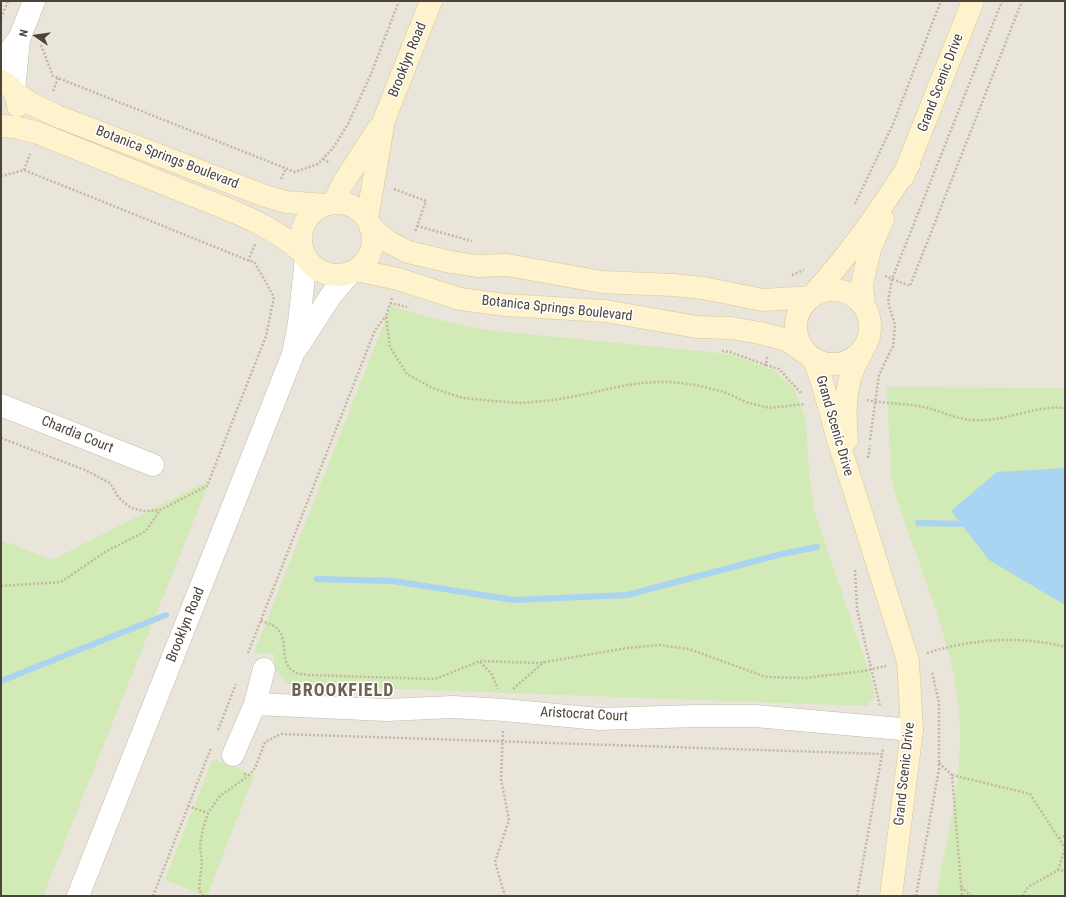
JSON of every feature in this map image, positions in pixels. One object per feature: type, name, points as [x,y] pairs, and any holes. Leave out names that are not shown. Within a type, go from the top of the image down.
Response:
[{"type":"street","points":[[2,127],[11,122],[16,115],[18,106],[10,87],[20,37],[34,1]]},
{"type":"street","name":"Brooklyn Road","points":[[329,204],[384,120],[431,1]]},
{"type":"street","name":"Grand Scenic Drive","points":[[836,398],[851,375],[868,341],[870,330],[869,317],[864,306],[862,284],[870,250],[909,164],[973,1]]},
{"type":"street","points":[[1,63],[20,37]]},
{"type":"street","name":"Botanica Springs Boulevard","points":[[10,87],[30,103],[57,116],[265,196],[286,202],[329,204]]},
{"type":"street","name":"Brooklyn Road","points":[[369,223],[373,182],[384,120]]},
{"type":"street","name":"Botanica Springs Boulevard","points":[[2,127],[19,128],[38,133],[235,213],[274,231],[290,241],[304,256]]},
{"type":"street","name":"Grand Scenic Drive","points":[[891,896],[912,730],[908,661],[839,443],[836,398],[798,341],[795,328],[797,317],[802,306],[834,271],[887,199],[909,164]]},
{"type":"street","points":[[369,223],[373,238],[371,250],[365,261],[353,271],[340,276],[320,272],[312,266],[304,256],[300,242],[302,230],[307,219],[315,210],[329,204],[343,204],[352,206],[360,212],[387,240],[408,252],[450,262],[477,266],[507,265],[602,282],[673,285],[703,288],[763,300],[811,297],[822,291],[834,290],[846,292],[856,298],[864,306]]},
{"type":"street","name":"Brooklyn Road","points":[[78,896],[293,354],[300,317],[304,256]]},
{"type":"street","name":"Brooklyn Road","points":[[293,354],[312,327],[332,294],[353,271]]},
{"type":"street","name":"Botanica Springs Boulevard","points":[[353,271],[398,279],[460,299],[505,305],[605,311],[696,327],[731,328],[769,335],[787,340],[809,356]]},
{"type":"street","name":"Grand Scenic Drive","points":[[809,356],[826,364],[839,364],[852,360],[862,352]]},
{"type":"street","name":"Chardia Court","points":[[1,405],[153,465]]},
{"type":"street","points":[[229,763],[255,704],[255,663]]},
{"type":"street","name":"Aristocrat Court","points":[[255,704],[387,710],[503,703],[599,719],[755,716],[912,730]]},
{"type":"path","points":[[1,18],[8,1]]},
{"type":"path","points":[[20,37],[41,45],[52,76],[295,172],[318,164],[333,148],[348,124],[371,74],[399,1]]},
{"type":"path","points":[[892,279],[1002,1]]},
{"type":"path","points":[[1,176],[24,170],[255,263],[274,297],[266,336],[207,486],[160,510],[144,511],[131,508],[119,498],[110,483],[85,470],[1,438]]},
{"type":"path","points":[[373,182],[426,201],[408,252]]},
{"type":"path","points":[[788,277],[807,269]]},
{"type":"path","points":[[255,663],[261,621],[375,330],[386,316],[398,279]]},
{"type":"path","points":[[390,303],[413,308]]},
{"type":"path","points":[[386,316],[390,347],[407,374],[432,388],[463,398],[522,403],[569,398],[627,385],[653,382],[672,382],[696,385],[724,392],[746,402],[769,408],[797,406],[836,398],[862,399],[927,408],[950,416],[974,420],[998,419],[1031,410],[1056,407],[1065,408]]},
{"type":"path","points":[[766,365],[769,335]]},
{"type":"path","points":[[715,350],[730,352],[779,369],[800,391],[807,410]]},
{"type":"path","points":[[1,586],[61,582],[105,552],[146,531],[160,510]]},
{"type":"path","points":[[855,567],[857,609],[880,706],[884,744],[857,896]]},
{"type":"path","points":[[261,621],[273,625],[281,634],[284,645],[285,663],[294,672],[308,674],[435,679],[480,661],[544,662],[628,648],[660,645],[689,649],[766,677],[805,678],[871,670],[908,661],[950,647],[975,642],[1014,639],[1065,647]]},
{"type":"path","points":[[480,661],[491,673],[503,703],[501,779],[509,820],[495,862],[505,896]]},
{"type":"path","points":[[503,703],[513,688],[544,662]]},
{"type":"path","points":[[215,737],[238,679]]},
{"type":"path","points":[[203,896],[199,889],[202,862],[200,846],[202,829],[208,814],[220,796],[249,775],[255,768],[265,742],[281,734],[882,754]]},
{"type":"path","points":[[153,896],[212,744]]},
{"type":"path","points":[[207,759],[229,763],[249,775]]},
{"type":"path","points":[[939,763],[952,775],[1030,794],[1065,848],[1058,870]]},
{"type":"path","points":[[952,775],[962,896]]},
{"type":"path","points":[[188,806],[208,814]]},
{"type":"path","points":[[1059,838],[1065,836]]},
{"type":"path","points":[[1023,896],[1028,887],[1058,870],[1065,871]]},
{"type":"path","points":[[961,886],[971,896]]},
{"type":"shaded area","points":[[1,1],[1065,1],[1065,896],[1,896]]},
{"type":"green space","points":[[391,306],[443,321],[496,331],[729,354],[775,371],[795,390],[806,421],[809,476],[815,513],[869,672],[875,696],[867,706],[289,685],[274,669],[274,654],[254,653]]},
{"type":"green space","points":[[887,387],[1065,388],[1065,896],[936,896],[952,814],[958,773],[960,732],[958,700],[953,669],[936,609],[894,490],[891,476]]},
{"type":"green space","points":[[210,480],[43,896],[1,896],[1,540],[52,560]]},
{"type":"green space","points":[[213,759],[254,775],[206,896],[165,880]]},
{"type":"water","points":[[1065,468],[1065,605],[989,560],[951,511],[997,472]]},
{"type":"waterway","points":[[918,523],[969,524]]},
{"type":"waterway","points":[[317,579],[393,581],[514,600],[627,595],[782,554],[817,547]]},
{"type":"waterway","points":[[1,681],[166,615]]},
{"type":"district","name":"BROOKFIELD","points":[[343,691]]}]
